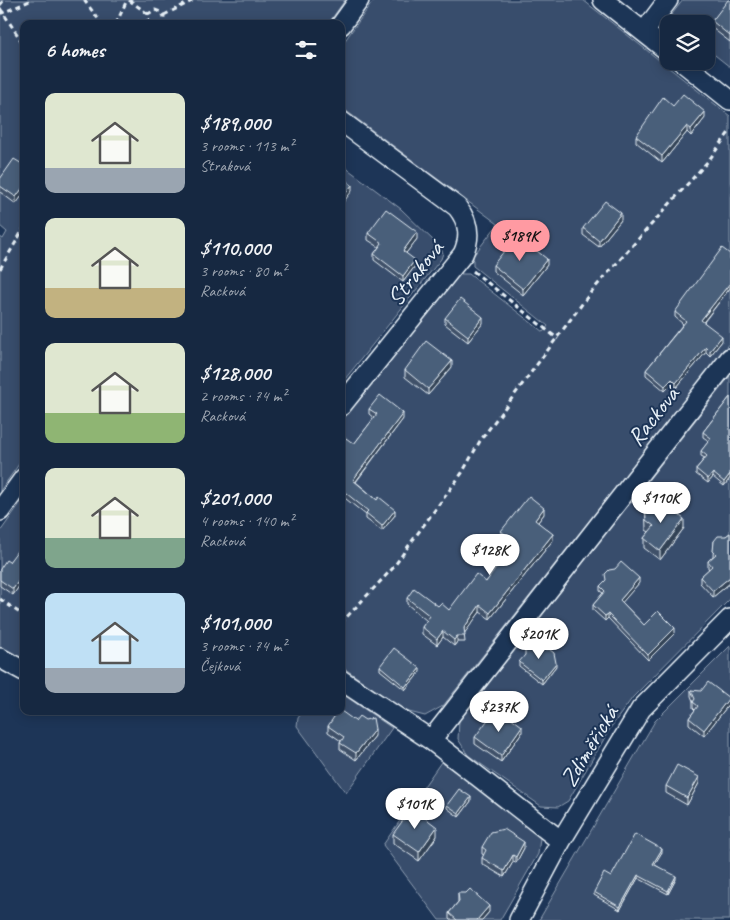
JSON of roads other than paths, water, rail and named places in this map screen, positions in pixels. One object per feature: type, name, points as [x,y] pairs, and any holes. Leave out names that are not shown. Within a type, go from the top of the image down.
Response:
[{"type":"street","points":[[344,20],[358,0]]},
{"type":"street","points":[[603,0],[660,45]]},
{"type":"street","points":[[644,32],[668,0]]},
{"type":"street","points":[[692,70],[730,100]]},
{"type":"street","name":"Straková","points":[[345,124],[461,212],[468,226],[469,236],[468,245],[459,260],[345,401]]},
{"type":"street","name":"Racková","points":[[430,740],[730,358]]},
{"type":"street","points":[[0,511],[20,484]]},
{"type":"street","name":"Zdiměřická","points":[[519,920],[561,841],[641,709],[730,619]]},
{"type":"street","points":[[0,658],[20,669]]},
{"type":"street","points":[[345,683],[430,740],[561,841]]}]
